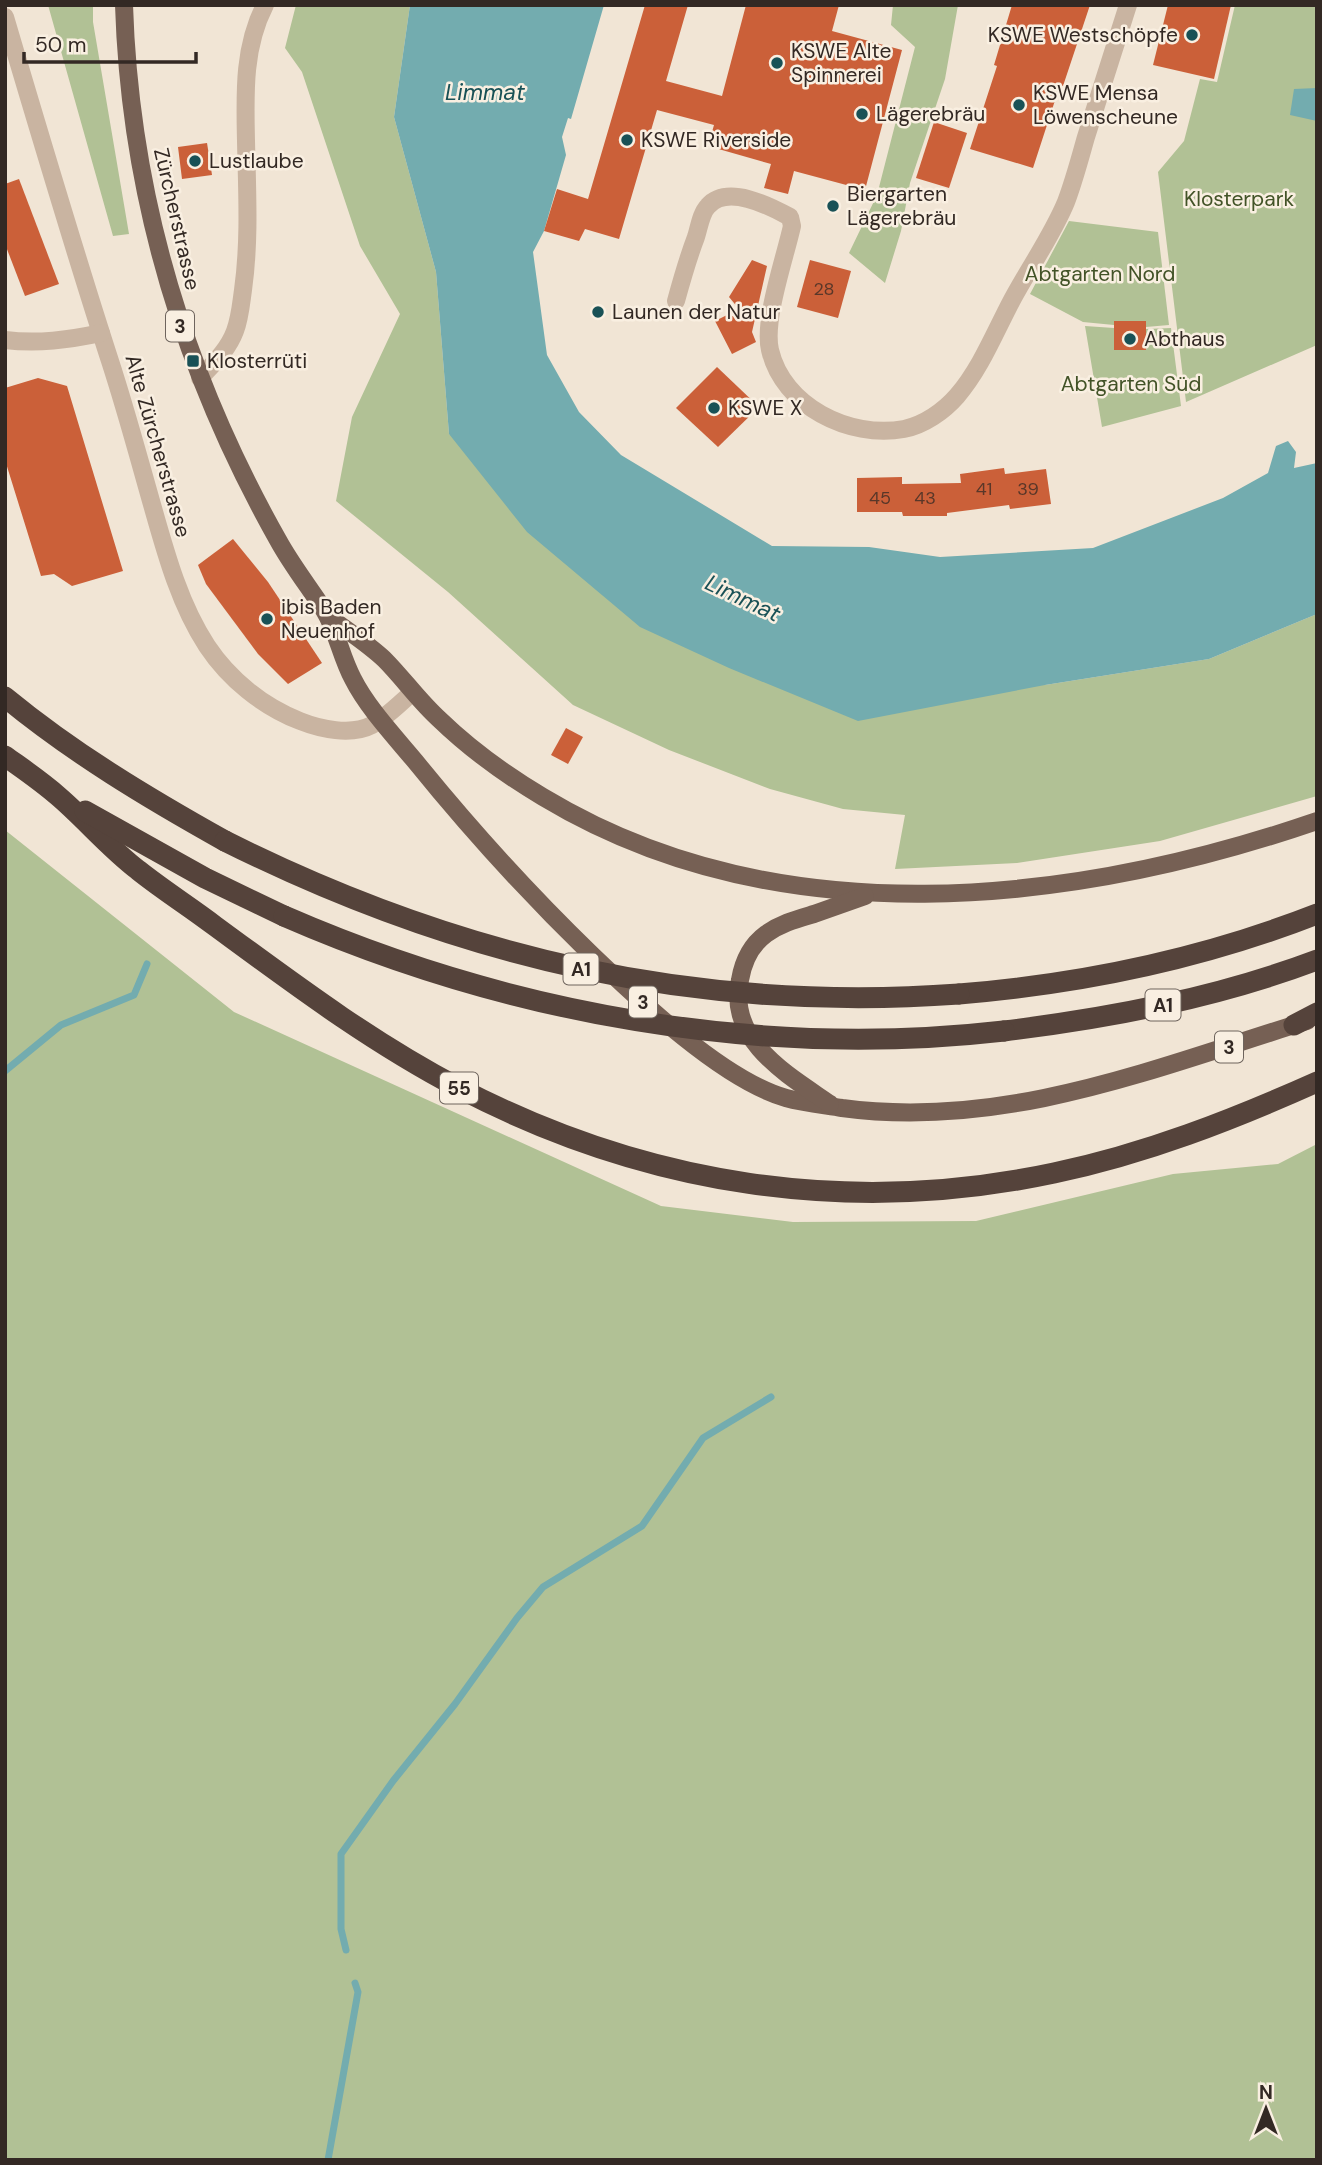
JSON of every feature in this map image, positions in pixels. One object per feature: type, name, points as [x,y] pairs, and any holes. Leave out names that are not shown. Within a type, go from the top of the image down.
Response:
[{"type":"highway","name":"A1","points":[[5,697],[66,744],[118,779],[225,841],[336,894],[452,936],[567,966],[688,987],[761,994],[871,998],[958,994],[1055,984],[1115,973],[1234,943],[1317,914]]},
{"type":"highway","name":"A1","points":[[5,756],[56,794],[205,878],[284,916],[379,955],[439,975],[499,992],[623,1019],[708,1031],[808,1038],[936,1037],[1004,1031],[1110,1016],[1247,984],[1317,960]]},
{"type":"highway","name":"55","points":[[56,794],[137,870],[353,1026],[460,1088],[534,1124],[636,1160],[696,1175],[759,1186],[842,1192],[906,1192],[969,1187],[1093,1164],[1170,1141],[1317,1083]]},
{"type":"highway","points":[[1291,924],[1317,907]]},
{"type":"highway","points":[[1294,1025],[1317,1013]]},
{"type":"main road","name":"Zürcherstrasse","points":[[124,5],[131,111],[144,190],[174,307],[200,378],[240,466],[279,542],[328,616]]},
{"type":"main road","name":"3","points":[[328,616],[353,681],[486,846],[555,919],[620,982],[701,1051],[744,1078],[785,1098],[834,1107],[912,1114],[999,1108],[1063,1095],[1163,1068],[1317,1018]]},
{"type":"main road","name":"3","points":[[328,616],[383,658],[448,727],[509,775],[578,817],[630,842],[732,874],[805,888],[871,894],[964,893],[1072,882],[1151,868],[1245,844],[1317,821]]},
{"type":"main road","points":[[834,1107],[773,1064],[754,1044],[742,1021],[738,987],[747,957],[765,934],[789,920],[871,894]]},
{"type":"street","points":[[200,378],[225,350],[239,321],[248,236],[245,99],[247,62],[250,39],[265,5]]},
{"type":"street","points":[[676,300],[684,268],[706,207],[715,201],[737,196],[768,205],[790,217],[792,226],[768,336],[775,366],[790,392],[816,412],[837,421],[883,430],[921,423],[944,409],[959,394],[992,342],[1065,203],[1128,5]]},
{"type":"street","name":"Alte Zürcherstrasse","points":[[5,17],[172,572],[207,645],[256,698],[279,713],[310,725],[335,730],[371,726],[413,692]]},
{"type":"street","points":[[5,340],[50,342],[101,333]]},
{"type":"green space","points":[[48,5],[93,5],[93,22],[129,234],[113,236]]},
{"type":"green space","points":[[296,5],[410,5],[394,117],[436,272],[449,434],[1045,685],[1209,659],[1317,614],[1317,796],[1160,841],[1017,863],[895,869],[905,815],[843,809],[770,789],[669,750],[573,705],[448,592],[336,501],[352,417],[400,314],[360,246],[302,72],[285,48]]},
{"type":"green space","points":[[893,5],[958,5],[945,79],[910,183],[901,231],[885,283],[849,253],[877,195],[915,47],[891,25]]},
{"type":"green space","name":"Klosterpark","points":[[1235,5],[1317,5],[1317,345],[1186,402],[1158,172],[1184,141],[1200,79],[1217,82]]},
{"type":"green space","name":"Abtgarten Nord","points":[[1069,221],[1158,232],[1169,325],[1146,327],[1146,321],[1114,325],[1083,322],[1030,294]]},
{"type":"green space","name":"Abtgarten Süd","points":[[1085,326],[1114,328],[1114,350],[1146,350],[1146,329],[1171,328],[1181,406],[1102,427]]},
{"type":"green space","points":[[5,830],[234,1012],[661,1206],[793,1222],[976,1221],[1173,1174],[1278,1164],[1317,1144],[1317,2160],[5,2160]]},
{"type":"water","name":"Limmat","points":[[410,5],[604,5],[571,119],[568,118],[562,137],[566,155],[544,231],[533,252],[547,355],[579,412],[621,455],[772,546],[869,547],[940,557],[1093,548],[1223,498],[1268,473],[1276,446],[1288,441],[1296,452],[1294,468],[1317,463],[1317,614],[1209,659],[1045,685],[858,721],[729,668],[640,627],[527,532],[449,434],[436,272],[394,117]]},
{"type":"water","points":[[1317,88],[1317,121],[1290,115],[1294,89]]},
{"type":"building","points":[[645,5],[688,5],[666,81],[722,96],[746,5],[839,5],[832,31],[902,50],[865,190],[794,171],[788,194],[764,188],[771,164],[708,146],[714,125],[657,110],[619,239],[585,229],[579,241],[544,231],[557,189],[588,199]]},
{"type":"building","name":"KSWE Mensa Löwenscheune","points":[[1012,5],[1090,5],[1033,168],[970,149],[997,66],[994,65]]},
{"type":"building","name":"KSWE Westschöpfe","points":[[1168,5],[1231,5],[1214,79],[1153,65]]},
{"type":"building","points":[[934,122],[967,133],[949,188],[916,178]]},
{"type":"building","name":"Lustlaube","points":[[207,143],[212,175],[182,179],[178,147]]},
{"type":"building","points":[[19,179],[59,284],[25,296],[5,244],[5,184]]},
{"type":"building","points":[[752,260],[767,266],[752,332],[756,342],[732,354],[715,321],[739,309],[729,297]]},
{"type":"building","points":[[810,260],[851,271],[838,318],[797,307]]},
{"type":"building","name":"Abthaus","points":[[1114,321],[1146,321],[1146,350],[1114,350]]},
{"type":"building","points":[[717,367],[759,407],[718,447],[676,408]]},
{"type":"building","points":[[38,378],[67,386],[123,571],[72,586],[54,574],[41,576],[5,460],[5,388]]},
{"type":"building","points":[[1004,468],[1005,474],[1046,469],[1051,504],[1010,509],[1009,505],[947,513],[947,516],[857,512],[857,478],[902,477],[902,484],[961,483],[960,474]]},
{"type":"building","points":[[233,539],[268,582],[322,663],[288,684],[258,654],[206,584],[198,565]]},
{"type":"building","points":[[566,728],[583,737],[568,764],[551,755]]},
{"type":"waterway","points":[[5,1071],[61,1025],[134,995],[147,964]]},
{"type":"waterway","points":[[346,1950],[341,1929],[341,1854],[517,1618],[543,1587],[642,1526],[703,1438],[771,1397]]},
{"type":"waterway","points":[[328,2160],[358,1992],[355,1983]]},
{"type":"place","name":"KSWE Westschöpfe","points":[[1192,35]]},
{"type":"place","name":"KSWE Alte Spinnerei","points":[[777,63]]},
{"type":"place","name":"KSWE Mensa Löwenscheune","points":[[1019,105]]},
{"type":"place","name":"Lägerebräu","points":[[862,114]]},
{"type":"place","name":"KSWE Riverside","points":[[627,140]]},
{"type":"place","name":"Lustlaube","points":[[195,161]]},
{"type":"place","name":"Biergarten Lägerebräu","points":[[833,206]]},
{"type":"place","name":"Launen der Natur","points":[[598,312]]},
{"type":"place","name":"Abthaus","points":[[1130,339]]},
{"type":"place","name":"Klosterrüti","points":[[193,361]]},
{"type":"place","name":"KSWE X","points":[[714,408]]},
{"type":"place","name":"ibis Baden Neuenhof","points":[[267,619]]}]
